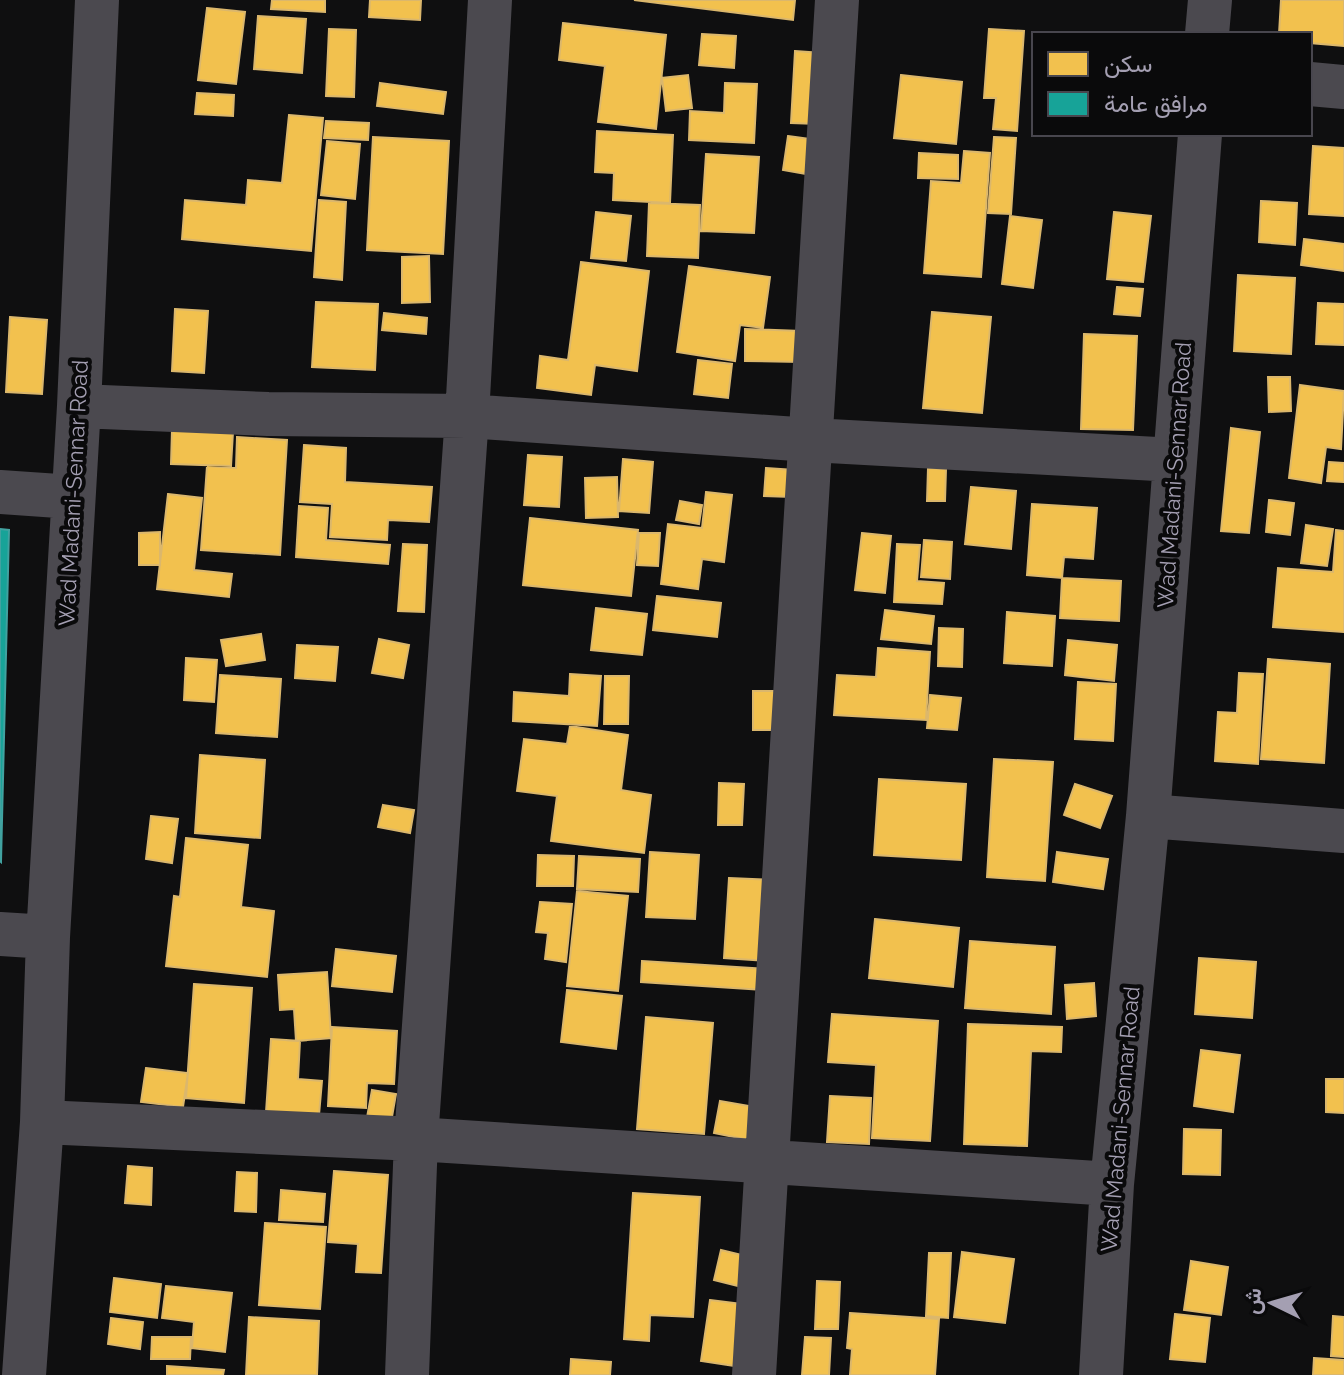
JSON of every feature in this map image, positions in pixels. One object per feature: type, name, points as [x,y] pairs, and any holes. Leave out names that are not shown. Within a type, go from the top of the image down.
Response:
[{"type":"street","name":"Wad Madani-Sennar Road","points":[[24,1375],[42,1122],[48,937],[79,406],[97,0]]},
{"type":"street","points":[[407,1375],[416,1139],[467,416],[490,0]]},
{"type":"street","points":[[754,1375],[837,0]]},
{"type":"street","points":[[1207,32],[1210,0]]},
{"type":"street","points":[[1312,84],[1344,87]]},
{"type":"street","name":"Wad Madani-Sennar Road","points":[[1101,1375],[1112,1184],[1148,816],[1200,136]]},
{"type":"street","points":[[79,406],[268,414],[467,416],[811,440],[1175,460]]},
{"type":"street","points":[[0,492],[73,497]]},
{"type":"street","points":[[1148,816],[1344,831]]},
{"type":"street","points":[[0,934],[48,937]]},
{"type":"street","points":[[42,1122],[416,1139],[1112,1184]]},
{"type":"building: سكن","points":[[272,0],[325,0],[325,12],[271,9]]},
{"type":"building: سكن","points":[[370,0],[421,0],[420,20],[369,17]]},
{"type":"building: سكن","points":[[634,0],[795,0],[793,20]]},
{"type":"building: سكن","points":[[1281,0],[1344,0],[1344,46],[1312,43],[1312,32],[1279,32]]},
{"type":"building: سكن","points":[[207,8],[245,12],[236,84],[198,80]]},
{"type":"building: سكن","points":[[258,16],[306,19],[302,73],[254,69]]},
{"type":"building: سكن","points":[[563,23],[666,35],[656,129],[598,122],[605,66],[559,60]]},
{"type":"building: سكن","points":[[329,29],[356,30],[354,97],[326,96]]},
{"type":"building: سكن","points":[[989,29],[1024,31],[1017,131],[993,129],[996,98],[984,98]]},
{"type":"building: سكن","points":[[702,34],[736,36],[734,68],[699,65]]},
{"type":"building: سكن","points":[[795,51],[822,53],[818,124],[791,123]]},
{"type":"building: سكن","points":[[688,75],[692,108],[666,111],[662,78]]},
{"type":"building: سكن","points":[[901,75],[962,82],[956,144],[894,138]]},
{"type":"building: سكن","points":[[380,83],[446,92],[443,114],[377,106]]},
{"type":"building: سكن","points":[[725,83],[757,84],[754,143],[689,140],[690,111],[724,113]]},
{"type":"building: سكن","points":[[197,93],[234,95],[233,116],[195,114]]},
{"type":"building: سكن","points":[[289,115],[323,118],[311,251],[182,239],[185,200],[246,205],[248,180],[282,183]]},
{"type":"building: سكن","points":[[326,121],[369,123],[368,140],[324,138]]},
{"type":"building: سكن","points":[[597,131],[673,135],[670,203],[613,200],[614,173],[595,172]]},
{"type":"building: سكن","points":[[788,136],[818,140],[812,175],[783,170]]},
{"type":"building: سكن","points":[[373,137],[449,141],[443,254],[367,250]]},
{"type":"building: سكن","points":[[994,137],[1016,138],[1011,214],[988,213]]},
{"type":"building: سكن","points":[[327,141],[360,144],[355,199],[321,195]]},
{"type":"building: سكن","points":[[1313,146],[1344,148],[1344,216],[1309,214]]},
{"type":"building: سكن","points":[[964,151],[990,153],[981,277],[924,273],[931,181],[961,183]]},
{"type":"building: سكن","points":[[919,153],[958,155],[958,179],[918,178]]},
{"type":"building: سكن","points":[[706,154],[759,157],[754,233],[701,231]]},
{"type":"building: سكن","points":[[319,200],[346,202],[342,280],[314,277]]},
{"type":"building: سكن","points":[[1261,201],[1297,203],[1295,245],[1259,242]]},
{"type":"building: سكن","points":[[649,203],[700,205],[698,258],[647,256]]},
{"type":"building: سكن","points":[[596,212],[631,216],[626,261],[591,258]]},
{"type":"building: سكن","points":[[1114,212],[1151,216],[1143,282],[1107,279]]},
{"type":"building: سكن","points":[[1010,216],[1042,220],[1033,288],[1002,284]]},
{"type":"building: سكن","points":[[1304,239],[1344,244],[1344,271],[1301,265]]},
{"type":"building: سكن","points":[[429,256],[430,302],[402,303],[402,257]]},
{"type":"building: سكن","points":[[581,262],[649,271],[637,371],[595,365],[591,395],[537,388],[540,356],[568,360]]},
{"type":"building: سكن","points":[[689,266],[770,277],[763,328],[740,325],[735,361],[677,352]]},
{"type":"building: سكن","points":[[1238,275],[1295,278],[1291,354],[1234,351]]},
{"type":"building: سكن","points":[[1117,287],[1143,289],[1140,316],[1114,314]]},
{"type":"building: سكن","points":[[316,302],[378,304],[375,370],[312,367]]},
{"type":"building: سكن","points":[[1318,303],[1344,304],[1344,345],[1316,344]]},
{"type":"building: سكن","points":[[175,309],[208,311],[204,373],[172,371]]},
{"type":"building: سكن","points":[[932,312],[991,317],[982,413],[923,408]]},
{"type":"building: سكن","points":[[384,313],[427,318],[426,334],[382,330]]},
{"type":"building: سكن","points":[[10,317],[47,320],[42,394],[6,392]]},
{"type":"building: سكن","points":[[745,329],[801,331],[801,362],[745,361]]},
{"type":"building: سكن","points":[[1084,334],[1137,336],[1133,430],[1081,429]]},
{"type":"building: سكن","points":[[698,360],[732,364],[728,398],[694,394]]},
{"type":"building: سكن","points":[[1268,377],[1290,377],[1291,411],[1269,412]]},
{"type":"building: سكن","points":[[1300,385],[1344,391],[1341,449],[1326,447],[1321,483],[1289,478]]},
{"type":"building: سكن","points":[[1231,428],[1260,432],[1249,533],[1221,531]]},
{"type":"building: سكن","points":[[172,430],[233,432],[231,466],[171,464]]},
{"type":"building: سكن","points":[[237,437],[287,440],[280,555],[201,550],[207,466],[236,468]]},
{"type":"building: سكن","points":[[304,445],[346,448],[345,482],[432,487],[429,522],[388,520],[387,540],[330,537],[332,504],[300,502]]},
{"type":"building: سكن","points":[[528,455],[562,457],[559,507],[524,505]]},
{"type":"building: سكن","points":[[623,459],[653,462],[649,513],[619,511]]},
{"type":"building: سكن","points":[[1329,462],[1344,463],[1344,482],[1327,481]]},
{"type":"building: سكن","points":[[766,468],[794,470],[792,497],[764,496]]},
{"type":"building: سكن","points":[[928,468],[946,469],[945,501],[927,501]]},
{"type":"building: سكن","points":[[617,477],[618,517],[586,518],[585,478]]},
{"type":"building: سكن","points":[[971,487],[1016,491],[1011,549],[965,544]]},
{"type":"building: سكن","points":[[706,492],[732,495],[724,562],[702,559],[698,589],[661,584],[668,524],[702,528]]},
{"type":"building: سكن","points":[[168,494],[202,498],[194,570],[232,574],[229,597],[157,589]]},
{"type":"building: سكن","points":[[1269,500],[1294,503],[1290,535],[1266,532]]},
{"type":"building: سكن","points":[[680,501],[702,505],[699,524],[676,520]]},
{"type":"building: سكن","points":[[1032,504],[1097,508],[1093,559],[1064,557],[1062,578],[1027,575]]},
{"type":"building: سكن","points":[[299,506],[328,508],[326,540],[390,545],[388,564],[296,557]]},
{"type":"building: سكن","points":[[530,518],[638,530],[631,596],[523,585]]},
{"type":"building: سكن","points":[[1306,525],[1333,529],[1327,566],[1301,563]]},
{"type":"building: سكن","points":[[1336,530],[1344,531],[1344,632],[1273,627],[1278,568],[1333,572]]},
{"type":"building: سكن","points":[[160,532],[160,565],[139,565],[139,533]]},
{"type":"building: سكن","points":[[639,533],[660,533],[658,566],[637,565]]},
{"type":"building: سكن","points":[[862,533],[891,536],[885,593],[855,590]]},
{"type":"building: سكن","points":[[924,540],[952,542],[950,579],[921,577]]},
{"type":"building: سكن","points":[[403,544],[427,545],[424,612],[398,611]]},
{"type":"building: سكن","points":[[897,544],[920,545],[917,581],[944,583],[942,604],[894,602]]},
{"type":"building: سكن","points":[[1062,578],[1121,581],[1119,621],[1060,618]]},
{"type":"building: سكن","points":[[657,596],[721,603],[717,637],[653,630]]},
{"type":"building: سكن","points":[[596,608],[647,614],[642,655],[591,650]]},
{"type":"building: سكن","points":[[885,610],[934,616],[931,644],[881,639]]},
{"type":"building: سكن","points":[[1007,612],[1055,616],[1052,666],[1004,663]]},
{"type":"building: سكن","points":[[939,628],[963,629],[962,667],[938,666]]},
{"type":"building: سكن","points":[[261,634],[265,660],[226,666],[221,640]]},
{"type":"building: سكن","points":[[379,639],[409,645],[403,678],[372,673]]},
{"type":"building: سكن","points":[[1068,640],[1117,645],[1114,681],[1065,675]]},
{"type":"building: سكن","points":[[297,645],[338,647],[335,681],[295,678]]},
{"type":"building: سكن","points":[[878,648],[930,652],[926,720],[834,715],[837,675],[876,677]]},
{"type":"building: سكن","points":[[186,658],[217,660],[214,702],[184,700]]},
{"type":"building: سكن","points":[[1268,659],[1330,664],[1324,763],[1261,759]]},
{"type":"building: سكن","points":[[1239,673],[1263,674],[1258,764],[1215,761],[1218,712],[1237,713]]},
{"type":"building: سكن","points":[[570,674],[601,676],[597,726],[513,721],[514,692],[569,696]]},
{"type":"building: سكن","points":[[220,675],[281,679],[277,737],[216,733]]},
{"type":"building: سكن","points":[[605,676],[629,676],[628,724],[604,724]]},
{"type":"building: سكن","points":[[1078,682],[1116,684],[1113,741],[1075,739]]},
{"type":"building: سكن","points":[[753,691],[782,691],[782,730],[753,730]]},
{"type":"building: سكن","points":[[930,695],[961,698],[957,730],[927,728]]},
{"type":"building: سكن","points":[[570,726],[628,735],[621,790],[651,795],[644,853],[551,841],[557,796],[517,791],[524,739],[567,744]]},
{"type":"building: سكن","points":[[200,755],[265,760],[260,838],[195,833]]},
{"type":"building: سكن","points":[[994,759],[1053,762],[1045,881],[987,877]]},
{"type":"building: سكن","points":[[879,779],[966,784],[961,860],[874,855]]},
{"type":"building: سكن","points":[[719,783],[744,784],[742,825],[718,825]]},
{"type":"building: سكن","points":[[1075,784],[1112,796],[1100,828],[1064,815]]},
{"type":"building: سكن","points":[[383,805],[414,810],[410,833],[378,827]]},
{"type":"building: سكن","points":[[151,816],[178,819],[172,863],[146,859]]},
{"type":"building: سكن","points":[[186,838],[248,845],[241,907],[274,911],[267,977],[166,966],[174,896],[180,897]]},
{"type":"building: سكن","points":[[650,852],[699,855],[695,919],[646,917]]},
{"type":"building: سكن","points":[[1057,852],[1108,859],[1103,889],[1053,882]]},
{"type":"building: سكن","points":[[538,855],[574,856],[573,886],[537,886]]},
{"type":"building: سكن","points":[[579,856],[640,859],[638,892],[577,889]]},
{"type":"building: سكن","points":[[729,878],[773,880],[768,961],[724,958]]},
{"type":"building: سكن","points":[[577,891],[628,896],[618,991],[567,986]]},
{"type":"building: سكن","points":[[540,902],[572,904],[566,962],[545,959],[548,933],[536,932]]},
{"type":"building: سكن","points":[[875,919],[959,928],[953,987],[869,978]]},
{"type":"building: سكن","points":[[970,941],[1055,947],[1051,1014],[965,1008]]},
{"type":"building: سكن","points":[[336,949],[396,956],[392,992],[332,986]]},
{"type":"building: سكن","points":[[1199,958],[1256,962],[1252,1018],[1195,1014]]},
{"type":"building: سكن","points":[[642,961],[767,969],[765,990],[641,982]]},
{"type":"building: سكن","points":[[327,972],[331,1038],[296,1041],[294,1009],[280,1010],[278,975]]},
{"type":"building: سكن","points":[[1094,983],[1096,1016],[1067,1019],[1065,985]]},
{"type":"building: سكن","points":[[194,984],[252,988],[244,1103],[186,1098]]},
{"type":"building: سكن","points":[[567,990],[622,996],[616,1049],[561,1042]]},
{"type":"building: سكن","points":[[832,1014],[938,1021],[930,1141],[872,1138],[876,1065],[828,1062]]},
{"type":"building: سكن","points":[[646,1017],[713,1023],[704,1134],[637,1129]]},
{"type":"building: سكن","points":[[968,1024],[1062,1027],[1061,1052],[1031,1051],[1027,1146],[964,1144]]},
{"type":"building: سكن","points":[[332,1027],[397,1031],[394,1084],[367,1083],[366,1108],[328,1106]]},
{"type":"building: سكن","points":[[271,1039],[300,1041],[298,1079],[322,1081],[319,1115],[266,1112]]},
{"type":"building: سكن","points":[[1201,1050],[1240,1055],[1233,1112],[1194,1106]]},
{"type":"building: سكن","points":[[146,1068],[188,1073],[183,1107],[141,1102]]},
{"type":"building: سكن","points":[[1326,1079],[1344,1079],[1344,1113],[1326,1112]]},
{"type":"building: سكن","points":[[372,1090],[396,1094],[390,1128],[366,1123]]},
{"type":"building: سكن","points":[[830,1096],[871,1098],[869,1144],[827,1142]]},
{"type":"building: سكن","points":[[720,1101],[755,1107],[749,1140],[714,1133]]},
{"type":"building: سكن","points":[[1184,1129],[1221,1130],[1220,1175],[1183,1174]]},
{"type":"building: سكن","points":[[128,1166],[152,1168],[151,1205],[125,1203]]},
{"type":"building: سكن","points":[[334,1171],[388,1175],[381,1273],[356,1272],[358,1244],[328,1242]]},
{"type":"building: سكن","points":[[237,1172],[257,1173],[256,1212],[235,1211]]},
{"type":"building: سكن","points":[[281,1190],[325,1194],[323,1222],[279,1220]]},
{"type":"building: سكن","points":[[633,1193],[700,1197],[693,1317],[650,1315],[649,1341],[624,1339]]},
{"type":"building: سكن","points":[[265,1223],[326,1227],[320,1309],[259,1305]]},
{"type":"building: سكن","points":[[721,1250],[754,1258],[746,1288],[714,1280]]},
{"type":"building: سكن","points":[[962,1252],[1014,1259],[1005,1323],[954,1317]]},
{"type":"building: سكن","points":[[929,1253],[951,1253],[948,1318],[926,1316]]},
{"type":"building: سكن","points":[[1191,1261],[1228,1267],[1221,1315],[1184,1310]]},
{"type":"building: سكن","points":[[114,1278],[161,1284],[157,1318],[110,1312]]},
{"type":"building: سكن","points":[[817,1281],[840,1282],[838,1329],[815,1329]]},
{"type":"building: سكن","points":[[166,1286],[232,1293],[225,1352],[192,1348],[194,1322],[162,1318]]},
{"type":"building: سكن","points":[[710,1300],[743,1304],[735,1366],[701,1361]]},
{"type":"building: سكن","points":[[850,1313],[939,1319],[935,1375],[850,1375],[852,1349],[847,1348]]},
{"type":"building: سكن","points":[[1175,1314],[1210,1318],[1205,1362],[1170,1359]]},
{"type":"building: سكن","points":[[1333,1316],[1344,1317],[1344,1357],[1331,1356]]},
{"type":"building: سكن","points":[[249,1317],[319,1321],[317,1375],[246,1375]]},
{"type":"building: سكن","points":[[111,1318],[143,1322],[140,1349],[108,1344]]},
{"type":"building: سكن","points":[[152,1337],[191,1337],[190,1359],[151,1359]]},
{"type":"building: سكن","points":[[805,1337],[831,1338],[829,1375],[802,1375]]},
{"type":"building: سكن","points":[[1314,1358],[1344,1360],[1344,1375],[1313,1375]]},
{"type":"building: سكن","points":[[571,1359],[611,1362],[610,1375],[570,1375]]},
{"type":"building: سكن","points":[[167,1366],[224,1370],[223,1375],[167,1375]]},
{"type":"building: مرافق عامة","points":[[0,529],[9,530],[1,862],[0,861]]}]
